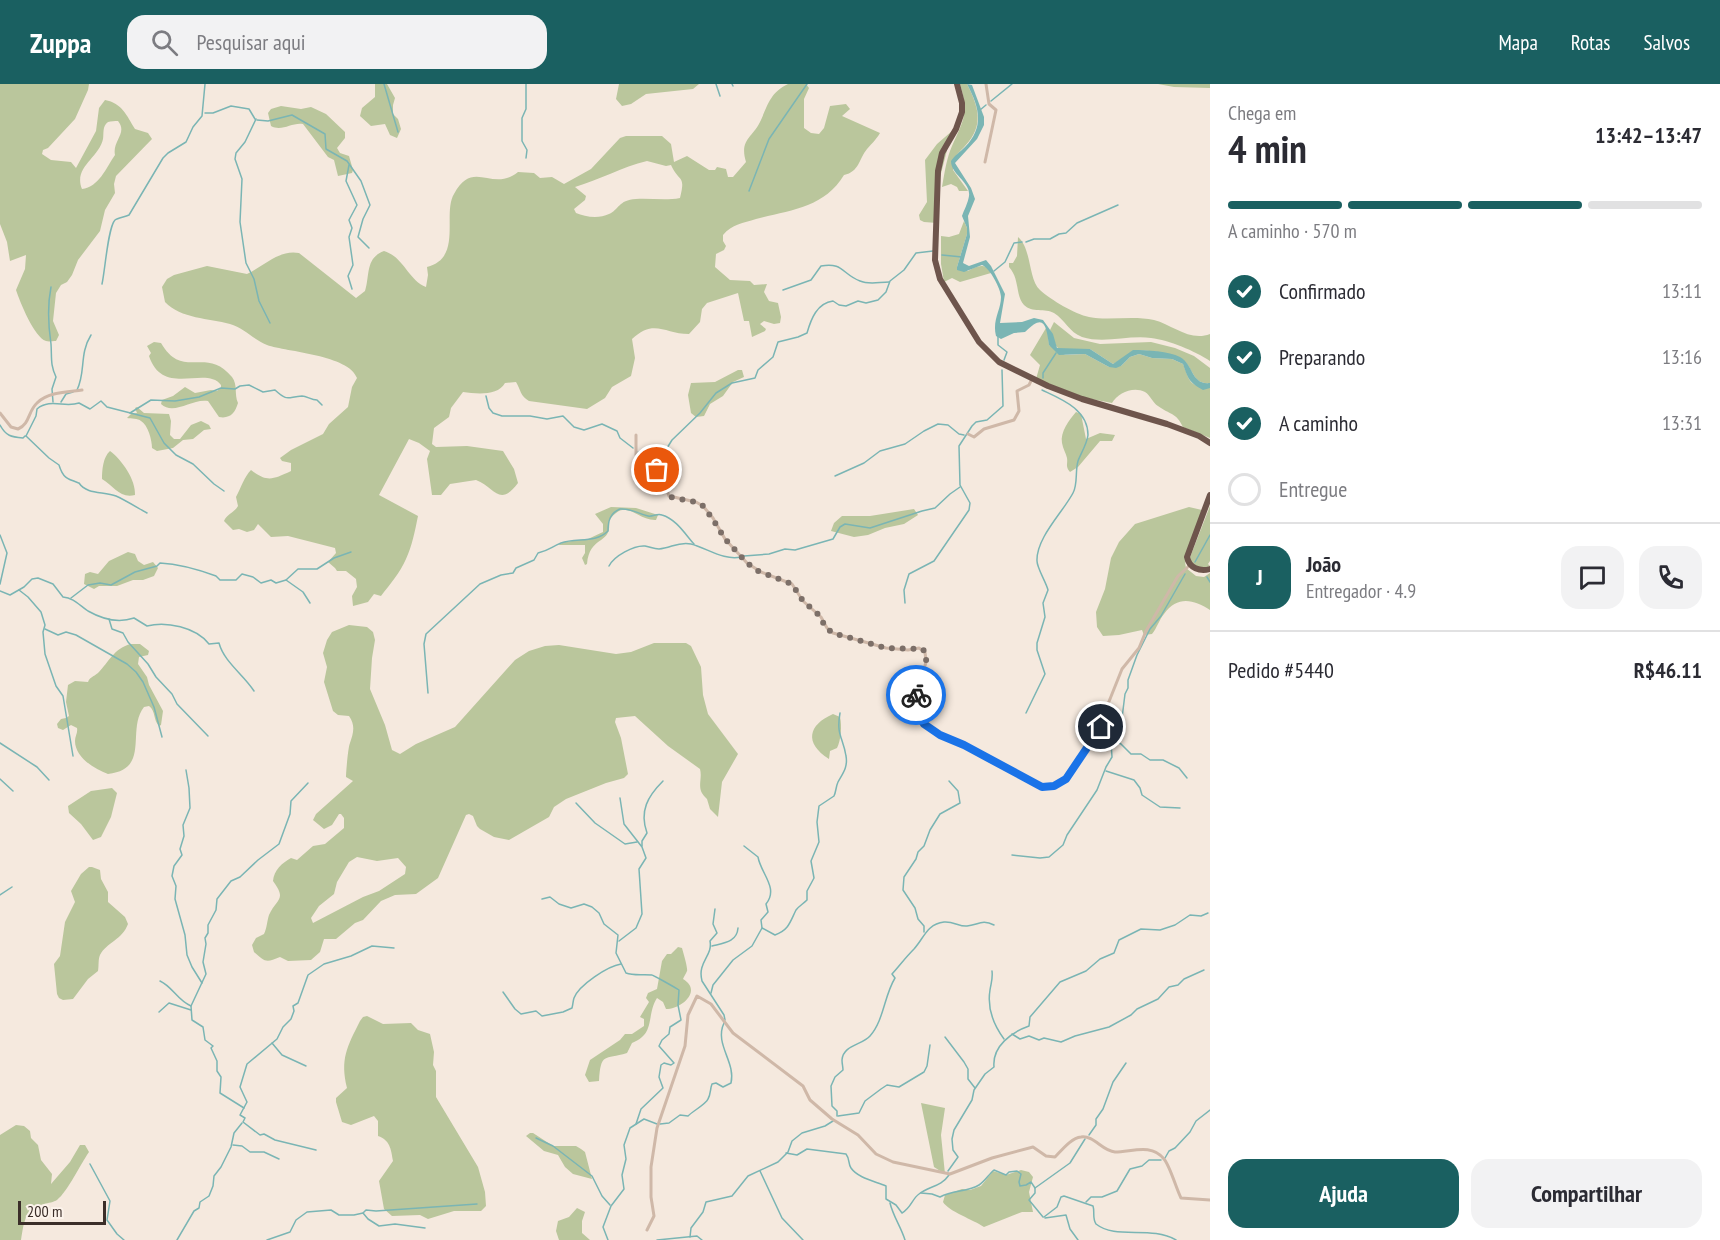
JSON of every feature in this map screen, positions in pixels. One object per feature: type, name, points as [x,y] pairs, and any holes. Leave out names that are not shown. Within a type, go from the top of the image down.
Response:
[{"type":"highway","points":[[957,84],[962,112],[956,129],[942,153],[938,171],[936,269],[946,290],[984,350],[999,362],[1074,397],[1167,424],[1199,436],[1210,444]]},
{"type":"highway","points":[[1210,495],[1188,553],[1190,565],[1200,570],[1210,569]]},
{"type":"street","points":[[985,162],[996,110],[989,104],[986,84]]},
{"type":"street","points":[[968,434],[974,437],[984,429],[1014,420],[1019,411],[1017,391],[1029,385],[1032,379]]},
{"type":"street","points":[[0,413],[11,427],[18,429],[24,426],[37,402],[54,394],[82,390]]},
{"type":"street","points":[[636,435],[636,455],[645,466],[661,473],[670,497],[696,502],[703,506],[725,539],[747,563],[758,571],[792,584],[803,601],[820,617],[830,631],[886,648],[905,650],[918,648],[925,652],[926,662],[916,698],[918,714],[924,724],[940,735],[964,745],[1042,787],[1054,786],[1066,779],[1101,727],[1122,669],[1139,648],[1146,631],[1178,576],[1190,565]]},
{"type":"street","points":[[647,1230],[654,1216],[651,1197],[651,1167],[657,1128],[685,1047],[688,1015],[697,996],[711,1004],[733,1033],[803,1086],[810,1100],[832,1119],[858,1135],[876,1154],[893,1162],[950,1174],[992,1158],[1033,1147],[1046,1156],[1055,1157],[1080,1137],[1089,1138],[1114,1152],[1140,1148],[1155,1152],[1165,1160],[1181,1198],[1210,1200]]},
{"type":"green space","points":[[0,84],[89,84],[75,119],[48,148],[43,150],[42,154],[51,160],[71,162],[76,168],[96,131],[99,108],[105,100],[120,107],[135,129],[148,133],[152,139],[116,176],[115,193],[105,210],[100,231],[78,260],[72,275],[56,293],[53,321],[59,335],[56,341],[41,338],[24,310],[16,290],[25,269],[26,255],[10,261],[7,242],[0,224]],"holes":[[[116,121],[121,125],[115,155],[98,181],[82,189],[81,175],[101,146],[105,126],[108,122]]]},
{"type":"green space","points":[[375,84],[387,84],[395,98],[393,114],[398,119],[401,129],[397,138],[390,135],[385,124],[371,126],[360,116],[362,108],[375,97]]},
{"type":"green space","points":[[619,84],[699,84],[693,89],[646,94],[631,104],[622,106],[616,99]]},
{"type":"green space","points":[[788,84],[806,84],[809,88],[804,99],[804,128],[811,133],[819,134],[824,128],[830,106],[846,104],[850,109],[842,116],[880,133],[856,168],[844,175],[827,195],[794,210],[738,224],[723,235],[726,246],[724,250],[716,254],[715,267],[730,280],[750,281],[754,285],[767,284],[764,292],[769,301],[778,303],[780,323],[764,321],[760,324],[766,329],[765,331],[752,337],[749,321],[744,321],[738,293],[707,303],[702,309],[700,322],[689,334],[647,329],[632,339],[635,358],[631,376],[612,387],[605,398],[587,409],[529,401],[522,395],[516,382],[505,383],[492,392],[463,392],[451,408],[449,417],[434,428],[432,444],[436,447],[467,446],[503,451],[514,469],[518,483],[512,490],[501,495],[476,480],[450,484],[441,495],[432,495],[427,459],[430,451],[409,439],[379,495],[418,516],[413,538],[406,559],[395,578],[381,596],[374,594],[368,602],[353,606],[352,596],[357,587],[356,579],[346,571],[337,571],[328,562],[336,553],[335,548],[288,536],[271,537],[258,524],[254,530],[247,532],[239,529],[233,530],[224,521],[238,506],[236,497],[251,470],[266,478],[291,471],[291,463],[282,461],[280,458],[323,434],[329,424],[348,407],[352,387],[357,378],[352,370],[330,359],[267,345],[235,326],[179,312],[165,302],[162,287],[167,279],[207,266],[247,274],[285,253],[292,252],[299,253],[356,298],[365,291],[371,263],[378,254],[384,251],[396,258],[420,284],[426,287],[427,267],[438,262],[445,255],[450,235],[450,213],[454,194],[468,178],[500,179],[518,172],[534,173],[540,178],[552,177],[564,184],[591,169],[620,138],[626,136],[662,136],[671,144],[674,162],[687,156],[709,170],[715,170],[717,167],[726,169],[728,177],[733,177],[746,162],[744,148],[748,139],[758,126],[771,99]],"holes":[[[647,161],[666,166],[671,165],[681,179],[680,198],[630,200],[601,217],[584,216],[576,213],[574,209],[585,200],[586,196],[575,187]]]},
{"type":"green space","points":[[960,84],[967,84],[978,115],[975,131],[956,156],[953,165],[953,170],[968,191],[959,191],[951,184],[942,187],[949,155],[963,119],[964,104]]},
{"type":"green space","points":[[1158,84],[1210,84],[1210,88],[1174,87]]},
{"type":"green space","points":[[281,106],[301,109],[311,107],[326,114],[345,132],[345,138],[337,148],[340,153],[349,156],[352,173],[338,176],[334,160],[328,157],[303,124],[279,128],[271,126],[268,113],[271,109]]},
{"type":"green space","points":[[952,131],[938,185],[937,223],[924,222],[920,220],[919,215],[927,202],[925,160],[937,144]]},
{"type":"green space","points":[[964,221],[967,234],[957,267],[968,271],[983,266],[991,273],[960,282],[952,278],[944,282],[941,264],[941,236],[949,237],[959,234]]},
{"type":"green space","points":[[1018,237],[1026,249],[1036,285],[1057,302],[1089,317],[1154,320],[1195,336],[1210,334],[1210,361],[1182,346],[1158,339],[1142,337],[1099,340],[1082,337],[1054,313],[1027,307],[1019,297],[1015,277],[1009,267],[1009,263],[1013,263],[1017,256]]},
{"type":"green space","points":[[1054,322],[1074,338],[1100,344],[1151,342],[1175,348],[1194,356],[1210,368],[1210,383],[1199,381],[1185,361],[1177,356],[1138,351],[1113,364],[1090,349],[1059,349],[1050,330]]},
{"type":"green space","points":[[1046,328],[1049,345],[1065,355],[1085,354],[1109,367],[1121,366],[1130,357],[1139,354],[1152,358],[1172,359],[1183,364],[1191,382],[1197,386],[1210,388],[1210,438],[1183,427],[1175,416],[1158,406],[1147,393],[1140,390],[1126,392],[1112,403],[1086,398],[1036,379],[1040,365],[1030,355]]},
{"type":"green space","points":[[154,342],[161,343],[169,354],[178,360],[204,362],[222,368],[235,383],[238,403],[234,412],[226,417],[219,417],[208,401],[177,408],[161,404],[162,400],[173,396],[185,387],[195,393],[217,391],[221,385],[205,378],[185,379],[164,375],[155,368],[149,356],[151,353],[147,346]]},
{"type":"green space","points":[[742,370],[744,377],[733,382],[723,396],[710,404],[704,416],[696,417],[691,413],[688,395],[691,383],[715,382]]},
{"type":"green space","points":[[137,407],[144,413],[169,414],[170,435],[174,439],[180,439],[191,425],[201,421],[209,425],[211,429],[204,430],[193,439],[183,440],[173,448],[157,451],[152,448],[146,426],[138,419],[127,418],[137,413],[135,408]]},
{"type":"green space","points":[[1076,412],[1081,414],[1086,439],[1100,433],[1115,435],[1112,441],[1100,441],[1078,467],[1070,472],[1062,445],[1062,435]]},
{"type":"green space","points":[[110,451],[127,471],[135,489],[135,495],[121,494],[102,479],[104,460]]},
{"type":"green space","points":[[1210,506],[1210,561],[1208,564],[1210,566],[1200,570],[1189,560]]},
{"type":"green space","points":[[611,507],[636,508],[658,515],[656,520],[626,510],[615,514],[609,521],[607,534],[592,548],[585,565],[582,558],[585,545],[558,545],[588,539],[603,532],[603,524],[595,514]]},
{"type":"green space","points":[[1189,507],[1202,510],[1185,562],[1186,568],[1196,576],[1204,577],[1210,573],[1210,610],[1197,603],[1180,602],[1174,604],[1162,616],[1152,634],[1144,635],[1142,630],[1103,636],[1097,627],[1096,612],[1105,589],[1111,558],[1119,542],[1135,524]]},
{"type":"green space","points":[[914,509],[918,515],[904,524],[868,535],[854,537],[831,531],[834,523],[842,516],[870,516]]},
{"type":"green space","points":[[128,552],[135,554],[138,561],[144,565],[153,562],[158,568],[154,576],[117,586],[99,586],[94,589],[84,584],[85,574],[90,572],[98,574],[109,561]]},
{"type":"green space","points":[[349,625],[367,627],[373,632],[375,640],[370,689],[385,725],[392,750],[400,754],[416,744],[455,727],[515,660],[529,651],[559,645],[616,654],[631,652],[654,643],[686,643],[691,646],[701,667],[703,695],[708,714],[738,754],[722,782],[718,817],[710,809],[707,799],[701,792],[700,769],[668,746],[635,716],[616,718],[615,722],[621,738],[628,774],[624,778],[566,799],[554,807],[549,817],[509,840],[494,837],[480,829],[473,816],[466,815],[438,878],[416,894],[395,895],[381,901],[363,920],[355,923],[336,939],[324,939],[320,952],[311,960],[288,961],[280,957],[269,961],[263,960],[254,952],[252,945],[256,938],[264,934],[269,915],[280,896],[273,881],[277,870],[291,858],[297,860],[313,846],[325,844],[344,828],[344,818],[341,814],[332,825],[324,829],[313,820],[316,814],[353,781],[346,777],[353,723],[349,716],[338,715],[333,711],[324,682],[327,667],[323,653],[332,632]],"holes":[[[357,857],[377,861],[398,858],[406,867],[405,874],[379,891],[313,923],[311,918],[319,906],[334,894],[337,882],[349,862]]]},
{"type":"green space","points":[[131,644],[140,644],[149,651],[148,655],[139,657],[138,664],[147,677],[163,711],[161,725],[157,724],[151,708],[144,707],[137,726],[134,757],[121,771],[108,774],[91,766],[78,752],[75,741],[77,728],[71,725],[63,730],[58,728],[57,724],[61,719],[69,716],[66,702],[68,685],[75,681],[88,682],[116,652]]},
{"type":"green space","points":[[833,714],[840,717],[841,733],[837,748],[830,751],[829,759],[816,747],[812,735],[818,723]]},
{"type":"green space","points":[[112,788],[117,793],[111,817],[101,837],[93,840],[69,813],[68,806],[91,791]]},
{"type":"green space","points":[[89,867],[100,870],[101,879],[108,892],[108,902],[125,917],[128,924],[122,934],[100,955],[98,971],[88,979],[73,999],[63,1000],[57,994],[54,964],[60,956],[65,922],[75,902],[71,891],[81,874]]},
{"type":"green space","points":[[678,947],[682,948],[687,967],[683,979],[691,989],[688,998],[678,1006],[666,1009],[663,1002],[657,998],[644,1035],[632,1043],[627,1053],[605,1059],[601,1065],[599,1081],[589,1082],[585,1075],[590,1060],[620,1040],[625,1034],[632,1034],[644,1026],[644,1019],[640,1017],[649,1002],[646,998],[648,993],[657,989],[662,961],[667,954],[671,954]]},
{"type":"green space","points":[[367,1016],[383,1024],[411,1023],[418,1030],[430,1034],[434,1052],[433,1065],[436,1071],[436,1097],[478,1167],[485,1192],[486,1206],[481,1211],[454,1211],[428,1219],[420,1215],[392,1216],[384,1209],[379,1181],[393,1161],[389,1146],[378,1136],[378,1121],[374,1116],[351,1125],[342,1122],[336,1102],[336,1098],[347,1088],[344,1069],[348,1046],[360,1021]]},
{"type":"green space","points":[[921,1103],[945,1108],[941,1135],[945,1174],[934,1167]]},
{"type":"green space","points":[[16,1125],[24,1126],[30,1131],[31,1138],[38,1145],[41,1160],[52,1174],[51,1184],[70,1162],[80,1145],[85,1145],[89,1152],[70,1184],[56,1201],[32,1209],[24,1222],[21,1240],[0,1240],[0,1135]]},
{"type":"green space","points":[[530,1133],[553,1146],[576,1146],[581,1149],[585,1152],[592,1179],[573,1174],[565,1167],[558,1155],[544,1151],[526,1136]]},
{"type":"green space","points":[[1021,1170],[1029,1172],[1033,1177],[1029,1192],[1033,1212],[1022,1212],[984,1227],[950,1209],[943,1202],[945,1195],[981,1186],[993,1171],[1006,1175]]},
{"type":"green space","points":[[577,1208],[585,1212],[582,1233],[590,1240],[559,1240],[556,1231],[558,1221],[569,1217]]},
{"type":"water","points":[[967,84],[972,85],[984,117],[984,125],[977,139],[955,163],[971,188],[975,199],[968,216],[970,237],[963,263],[969,266],[986,260],[991,266],[1005,294],[1000,323],[1022,322],[1034,318],[1043,320],[1053,334],[1057,348],[1090,349],[1113,364],[1133,350],[1170,353],[1185,360],[1196,378],[1204,383],[1210,383],[1210,388],[1203,390],[1195,385],[1188,377],[1183,364],[1172,359],[1152,358],[1139,354],[1130,357],[1116,368],[1109,367],[1085,354],[1059,355],[1049,345],[1047,331],[1040,322],[1025,332],[1014,333],[1001,339],[996,336],[995,325],[1001,297],[995,279],[982,265],[964,272],[957,270],[967,234],[962,216],[969,191],[954,170],[951,161],[971,139],[978,124],[975,101]]},
{"type":"waterway","points":[[102,284],[109,240],[115,220],[129,215],[163,158],[186,142],[193,127],[202,116],[205,84]]},
{"type":"waterway","points":[[384,84],[398,132]]},
{"type":"waterway","points":[[526,84],[522,141],[527,150],[526,158]]},
{"type":"waterway","points":[[716,84],[720,96]]},
{"type":"waterway","points":[[749,191],[769,139],[807,84]]},
{"type":"waterway","points":[[991,101],[1012,84]]},
{"type":"waterway","points":[[980,110],[986,105]]},
{"type":"waterway","points":[[205,113],[213,113],[231,106],[249,109],[255,119]]},
{"type":"waterway","points":[[257,120],[268,121],[292,115],[325,134],[326,149],[347,161],[361,181],[370,205],[358,237],[369,248]]},
{"type":"waterway","points":[[256,119],[245,142],[236,153],[235,159],[242,179],[240,222],[246,263],[254,279],[259,301],[270,323]]},
{"type":"waterway","points":[[349,165],[346,181],[357,205],[349,220],[352,228],[349,237],[353,265],[348,276],[352,289]]},
{"type":"waterway","points":[[1026,242],[1034,239],[1050,239],[1066,233],[1077,223],[1118,205]]},
{"type":"waterway","points":[[994,271],[1005,262],[1014,243],[1022,242]]},
{"type":"waterway","points":[[638,452],[649,458],[664,453],[672,440],[700,413],[716,393],[732,383],[755,378],[758,370],[773,357],[778,342],[807,333],[813,317],[827,302],[833,301],[846,306],[858,301],[866,303],[878,300],[886,292],[890,281],[904,270],[916,253],[933,251]]},
{"type":"waterway","points":[[942,255],[962,257]]},
{"type":"waterway","points":[[783,290],[811,280],[821,266],[828,265],[838,267],[863,282],[889,282]]},
{"type":"waterway","points":[[51,287],[49,322],[52,365],[56,377],[52,389],[53,402]]},
{"type":"waterway","points":[[77,390],[85,349],[91,335]]},
{"type":"waterway","points":[[998,336],[998,345],[1007,352],[1004,360]]},
{"type":"waterway","points":[[1043,378],[1043,373],[1056,353]]},
{"type":"waterway","points":[[905,603],[904,590],[909,574],[934,561],[969,510],[970,503],[960,485],[959,446],[976,422],[987,420],[1003,406],[1002,370]]},
{"type":"waterway","points":[[130,413],[151,400],[175,401],[199,397],[221,388],[235,389],[249,385],[263,392],[275,390],[285,397],[302,396],[317,400],[322,405]]},
{"type":"waterway","points":[[1026,713],[1045,674],[1037,643],[1045,617],[1043,603],[1048,590],[1037,564],[1038,552],[1045,534],[1075,489],[1078,461],[1088,435],[1083,418],[1072,406],[1042,390]]},
{"type":"waterway","points":[[61,402],[66,394],[73,392]]},
{"type":"waterway","points":[[486,396],[493,413],[502,416],[530,416],[547,419],[563,416],[574,427],[584,430],[602,424],[617,431],[620,438],[633,448]]},
{"type":"waterway","points":[[26,436],[37,409],[42,406],[79,403],[90,409],[101,401],[107,407],[150,418],[164,443],[176,455],[193,464],[224,491]]},
{"type":"waterway","points":[[835,476],[864,463],[880,451],[905,444],[938,424],[948,425],[959,434],[964,435]]},
{"type":"waterway","points":[[0,425],[9,435],[23,438],[25,436]]},
{"type":"waterway","points":[[26,436],[59,465],[62,473],[68,479],[91,491],[116,496],[147,513]]},
{"type":"waterway","points":[[744,556],[769,554],[785,549],[795,550],[833,539],[840,527],[845,524],[870,528],[935,508],[960,487]]},
{"type":"waterway","points":[[428,693],[424,644],[426,634],[480,584],[501,575],[513,573],[516,568],[534,560],[538,553],[561,543],[597,538],[603,535],[608,531],[612,515],[620,509],[648,516],[667,517],[680,527],[694,544]]},
{"type":"waterway","points":[[0,535],[7,553],[0,584]]},
{"type":"waterway","points":[[1195,562],[1210,535]]},
{"type":"waterway","points":[[609,566],[620,555],[640,546],[659,549],[687,543],[722,556],[741,557]]},
{"type":"waterway","points":[[71,598],[88,585],[100,583],[111,585],[135,572],[157,566],[160,563],[195,569],[216,576],[220,580],[236,580],[242,574],[253,577],[261,583],[271,580],[276,583],[286,580],[298,569],[317,569],[334,558],[351,552]]},
{"type":"waterway","points":[[1012,855],[1049,857],[1063,845],[1067,835],[1097,790],[1112,757],[1112,734],[1122,718],[1128,680],[1137,655],[1150,629],[1161,616],[1185,574]]},
{"type":"waterway","points":[[1207,577],[1210,582]]},
{"type":"waterway","points":[[0,591],[10,595],[32,579],[38,578],[53,584],[63,597],[73,600],[99,616],[117,620],[134,618],[147,626],[163,624],[189,630],[209,644],[219,643],[225,656],[254,691]]},
{"type":"waterway","points":[[286,580],[303,592],[310,603]]},
{"type":"waterway","points":[[19,590],[41,612],[45,625],[43,632],[45,654],[56,686],[63,696],[73,756]]},
{"type":"waterway","points":[[109,619],[112,629],[123,633],[156,677],[172,694],[177,704],[208,736]]},
{"type":"waterway","points":[[45,629],[58,635],[66,632],[76,635],[127,664],[136,672],[154,707],[162,737]]},
{"type":"waterway","points":[[762,928],[775,935],[780,933],[788,925],[797,909],[807,900],[807,891],[814,878],[811,861],[819,842],[817,822],[819,806],[834,796],[837,784],[845,770],[846,756],[839,731],[840,713]]},
{"type":"waterway","points":[[1112,740],[1121,744],[1131,754],[1141,754],[1150,760],[1163,760],[1179,768],[1187,778]]},
{"type":"waterway","points":[[0,743],[37,767],[49,780]]},
{"type":"waterway","points":[[186,770],[190,808],[183,825],[184,836],[180,849],[182,855],[174,866],[172,876],[176,886],[175,899],[185,935],[187,955],[202,983]]},
{"type":"waterway","points":[[1106,771],[1134,780],[1142,795],[1160,807],[1180,808]]},
{"type":"waterway","points":[[0,779],[13,791]]},
{"type":"waterway","points":[[642,846],[647,833],[644,818],[646,804],[663,781]]},
{"type":"waterway","points":[[924,932],[924,926],[903,890],[904,877],[924,846],[940,814],[960,803],[958,791],[949,781]]},
{"type":"waterway","points":[[244,1108],[220,1093],[221,1077],[217,1071],[217,1061],[211,1048],[213,1046],[205,1040],[203,1027],[192,1020],[191,1006],[206,974],[203,962],[205,938],[208,925],[216,910],[217,899],[231,881],[240,877],[279,844],[290,814],[291,801],[308,783]]},
{"type":"waterway","points":[[619,941],[636,928],[642,914],[639,869],[646,858],[642,847],[624,824],[620,798]]},
{"type":"waterway","points":[[576,803],[595,823],[625,844],[637,842]]},
{"type":"waterway","points":[[711,993],[713,985],[733,960],[752,946],[762,928],[761,920],[768,912],[766,904],[771,892],[768,881],[758,857],[744,846]]},
{"type":"waterway","points":[[0,895],[12,887]]},
{"type":"waterway","points":[[542,899],[550,897],[559,904],[571,908],[584,904],[592,907],[599,913],[604,924],[618,935],[616,953],[626,973],[652,975],[679,990],[678,1005],[681,1020],[670,1027],[669,1034],[659,1046],[674,1063],[661,1065],[659,1077],[663,1088],[641,1109],[636,1124]]},
{"type":"waterway","points":[[715,909],[713,924],[717,933],[710,941],[701,974],[702,981],[725,1020]]},
{"type":"waterway","points":[[948,1171],[958,1157],[953,1150],[954,1130],[972,1100],[974,1090],[985,1074],[994,1067],[994,1059],[1000,1046],[1010,1036],[1029,1026],[1030,1017],[1060,982],[1086,971],[1100,959],[1114,953],[1119,940],[1141,929],[1160,930],[1175,925],[1190,915],[1201,916],[1208,913]]},
{"type":"waterway","points":[[837,1116],[837,1111],[832,1106],[831,1086],[835,1077],[843,1070],[843,1055],[849,1048],[867,1039],[875,1030],[895,978],[892,974],[926,932],[938,923],[944,922],[964,926],[983,922],[994,925]]},
{"type":"waterway","points":[[712,946],[732,939],[738,928]]},
{"type":"waterway","points":[[316,1150],[275,1140],[264,1134],[260,1135],[243,1122],[245,1118],[240,1115],[247,1102],[240,1087],[247,1064],[277,1039],[283,1027],[291,1019],[293,1006],[298,1003],[308,975],[324,964],[351,956],[372,946],[394,948]]},
{"type":"waterway","points":[[503,992],[521,1014],[536,1011],[542,1016],[563,1012],[572,1008],[577,993],[594,977],[621,964]]},
{"type":"waterway","points":[[1012,1034],[1020,1039],[1029,1036],[1039,1040],[1044,1038],[1061,1042],[1109,1027],[1158,999],[1169,987],[1178,985],[1184,979],[1204,970]]},
{"type":"waterway","points":[[992,971],[990,1009],[994,1022],[1004,1039]]},
{"type":"waterway","points":[[160,981],[191,1006]]},
{"type":"waterway","points":[[159,1012],[169,1003],[191,1010]]},
{"type":"waterway","points":[[660,1124],[669,1123],[680,1115],[688,1116],[707,1101],[712,1084],[716,1083],[723,1087],[731,1083],[731,1068],[722,1038],[724,1023]]},
{"type":"waterway","points":[[945,1037],[964,1062],[968,1069],[968,1079],[975,1088]]},
{"type":"waterway","points":[[272,1043],[282,1055],[306,1066]]},
{"type":"waterway","points":[[838,1116],[859,1113],[865,1101],[887,1085],[899,1087],[924,1072],[930,1045]]},
{"type":"waterway","points":[[1089,1135],[1096,1125],[1096,1119],[1103,1109],[1113,1082],[1126,1063]]},
{"type":"waterway","points":[[1165,1158],[1169,1151],[1175,1148],[1190,1132],[1196,1121],[1210,1110]]},
{"type":"waterway","points":[[608,1240],[603,1227],[611,1206],[624,1189],[622,1175],[626,1159],[624,1145],[630,1128],[644,1119],[657,1124]]},
{"type":"waterway","points":[[690,1237],[691,1228],[703,1212],[706,1202],[732,1196],[748,1176],[778,1162],[788,1152],[792,1141],[802,1133],[833,1121]]},
{"type":"waterway","points":[[177,1240],[194,1211],[199,1208],[200,1202],[209,1196],[214,1176],[231,1147],[234,1133],[242,1123]]},
{"type":"waterway","points":[[536,1138],[553,1146],[592,1176],[602,1196],[610,1205]]},
{"type":"waterway","points":[[1043,1217],[1029,1200],[1035,1193],[1035,1188],[1070,1163],[1085,1139]]},
{"type":"waterway","points":[[233,1145],[242,1146],[250,1152],[264,1152],[279,1159]]},
{"type":"waterway","points":[[786,1153],[797,1155],[807,1149],[846,1154],[854,1171],[862,1177],[886,1186],[886,1199],[896,1205],[902,1213],[919,1194],[942,1182],[949,1175]]},
{"type":"waterway","points":[[1086,1202],[1091,1197],[1102,1197],[1117,1191],[1130,1169],[1142,1166],[1149,1160],[1161,1160]]},
{"type":"waterway","points":[[90,1164],[110,1201],[107,1220],[124,1240]]},
{"type":"waterway","points":[[921,1193],[940,1197],[970,1189],[981,1183],[994,1170],[1006,1175],[1017,1171],[1021,1174],[1020,1186],[1031,1182],[1035,1188]]},
{"type":"waterway","points":[[760,1171],[782,1218],[803,1240]]},
{"type":"waterway","points":[[1044,1217],[1057,1207],[1061,1197],[1064,1196],[1093,1206],[1095,1222],[1104,1229],[1156,1233],[1176,1240]]},
{"type":"waterway","points":[[890,1203],[905,1240]]},
{"type":"waterway","points":[[267,1240],[290,1232],[296,1220],[307,1212],[331,1210],[339,1215],[354,1215],[366,1210],[477,1204]]},
{"type":"waterway","points":[[363,1213],[379,1226],[395,1224],[425,1228]]},
{"type":"waterway","points":[[1045,1218],[1066,1215],[1070,1229],[1078,1240]]},
{"type":"waterway","points":[[657,1240],[697,1236],[702,1240]]},
{"type":"way so far","points":[[657,470],[664,478],[670,497],[696,502],[703,506],[720,533],[747,563],[758,571],[792,584],[803,601],[822,618],[826,628],[833,633],[886,648],[923,649],[927,657],[916,695]]},
{"type":"route","points":[[916,695],[918,714],[924,724],[940,735],[964,745],[1042,787],[1054,786],[1066,779],[1101,727]]}]
